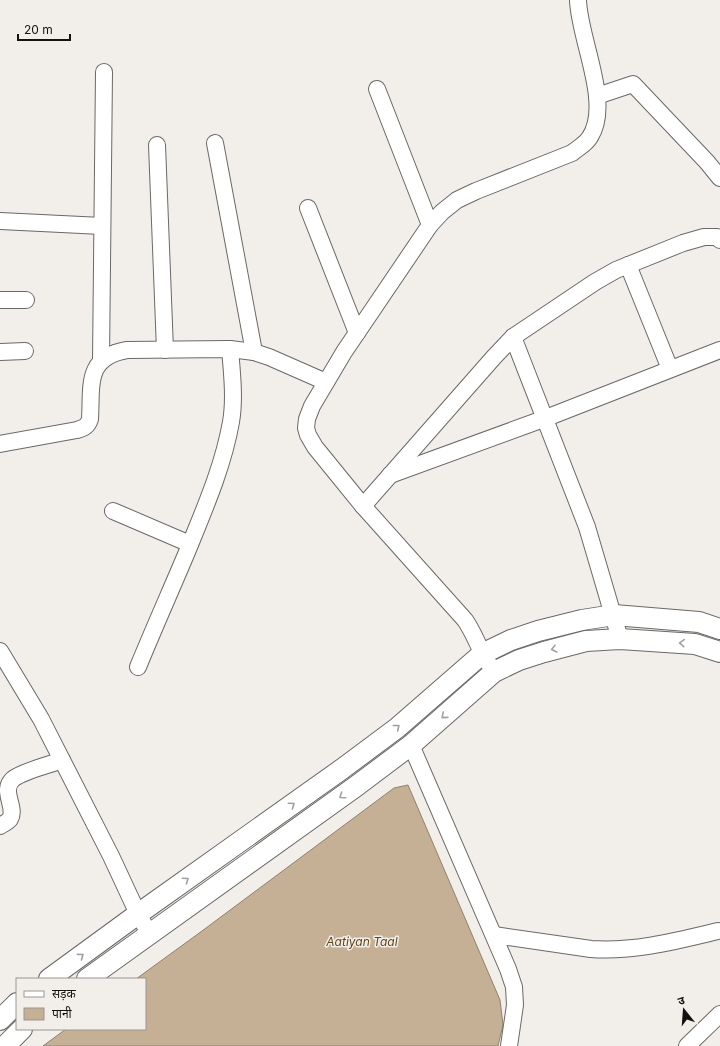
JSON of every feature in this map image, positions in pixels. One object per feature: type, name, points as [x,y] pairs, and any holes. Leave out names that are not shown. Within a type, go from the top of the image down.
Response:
[{"type":"street","points":[[494,672],[482,654],[465,620],[363,506],[315,447],[306,428],[307,419],[312,406],[356,333],[430,225],[442,212],[457,200],[476,191],[572,153],[590,138],[598,117],[597,96],[578,0]]},
{"type":"street","points":[[101,361],[104,72]]},
{"type":"street","points":[[597,96],[633,84],[707,162],[720,178]]},
{"type":"street","points":[[377,89],[430,225]]},
{"type":"street","points":[[215,143],[254,352]]},
{"type":"street","points":[[157,145],[165,350]]},
{"type":"street","points":[[308,208],[356,333]]},
{"type":"street","points":[[0,221],[102,226]]},
{"type":"street","points":[[363,506],[494,356],[513,337],[594,282],[628,265],[683,243],[704,237],[716,237],[720,240]]},
{"type":"street","points":[[628,265],[670,369]]},
{"type":"street","points":[[0,300],[26,300]]},
{"type":"street","points":[[513,337],[546,418],[587,527],[620,639]]},
{"type":"street","points":[[138,667],[190,544],[220,464],[231,422],[233,398],[230,349]]},
{"type":"street","points":[[0,444],[84,428],[90,419],[93,374],[101,361],[117,351],[230,349],[254,352],[326,382]]},
{"type":"street","points":[[388,476],[546,418],[720,350]]},
{"type":"street","points":[[0,352],[25,351]]},
{"type":"street","points":[[113,511],[190,544]]},
{"type":"street","points":[[50,978],[385,737],[482,654],[511,640],[538,631],[582,620],[614,615],[699,622],[720,629]]},
{"type":"street","points":[[88,978],[149,933],[355,787],[411,745],[494,672],[519,660],[586,641],[620,639],[695,644],[720,652]]},
{"type":"street","points":[[0,651],[41,719],[111,856],[138,914],[149,933]]},
{"type":"street","points":[[411,745],[494,935],[514,987],[515,1005],[509,1046]]},
{"type":"street","points":[[0,826],[11,818],[6,791],[8,784],[13,778],[62,760]]},
{"type":"street","points":[[494,935],[591,950],[620,950],[670,942],[718,931]]},
{"type":"street","points":[[0,1020],[16,1004]]},
{"type":"street","points":[[687,1046],[720,1014]]},
{"type":"street","points":[[5,1046],[21,1030]]},
{"type":"water","name":"Aatiyan Taal","points":[[408,785],[500,1000],[503,1025],[498,1046],[43,1046],[65,1030],[146,1030],[146,978],[137,978],[394,788]]}]
